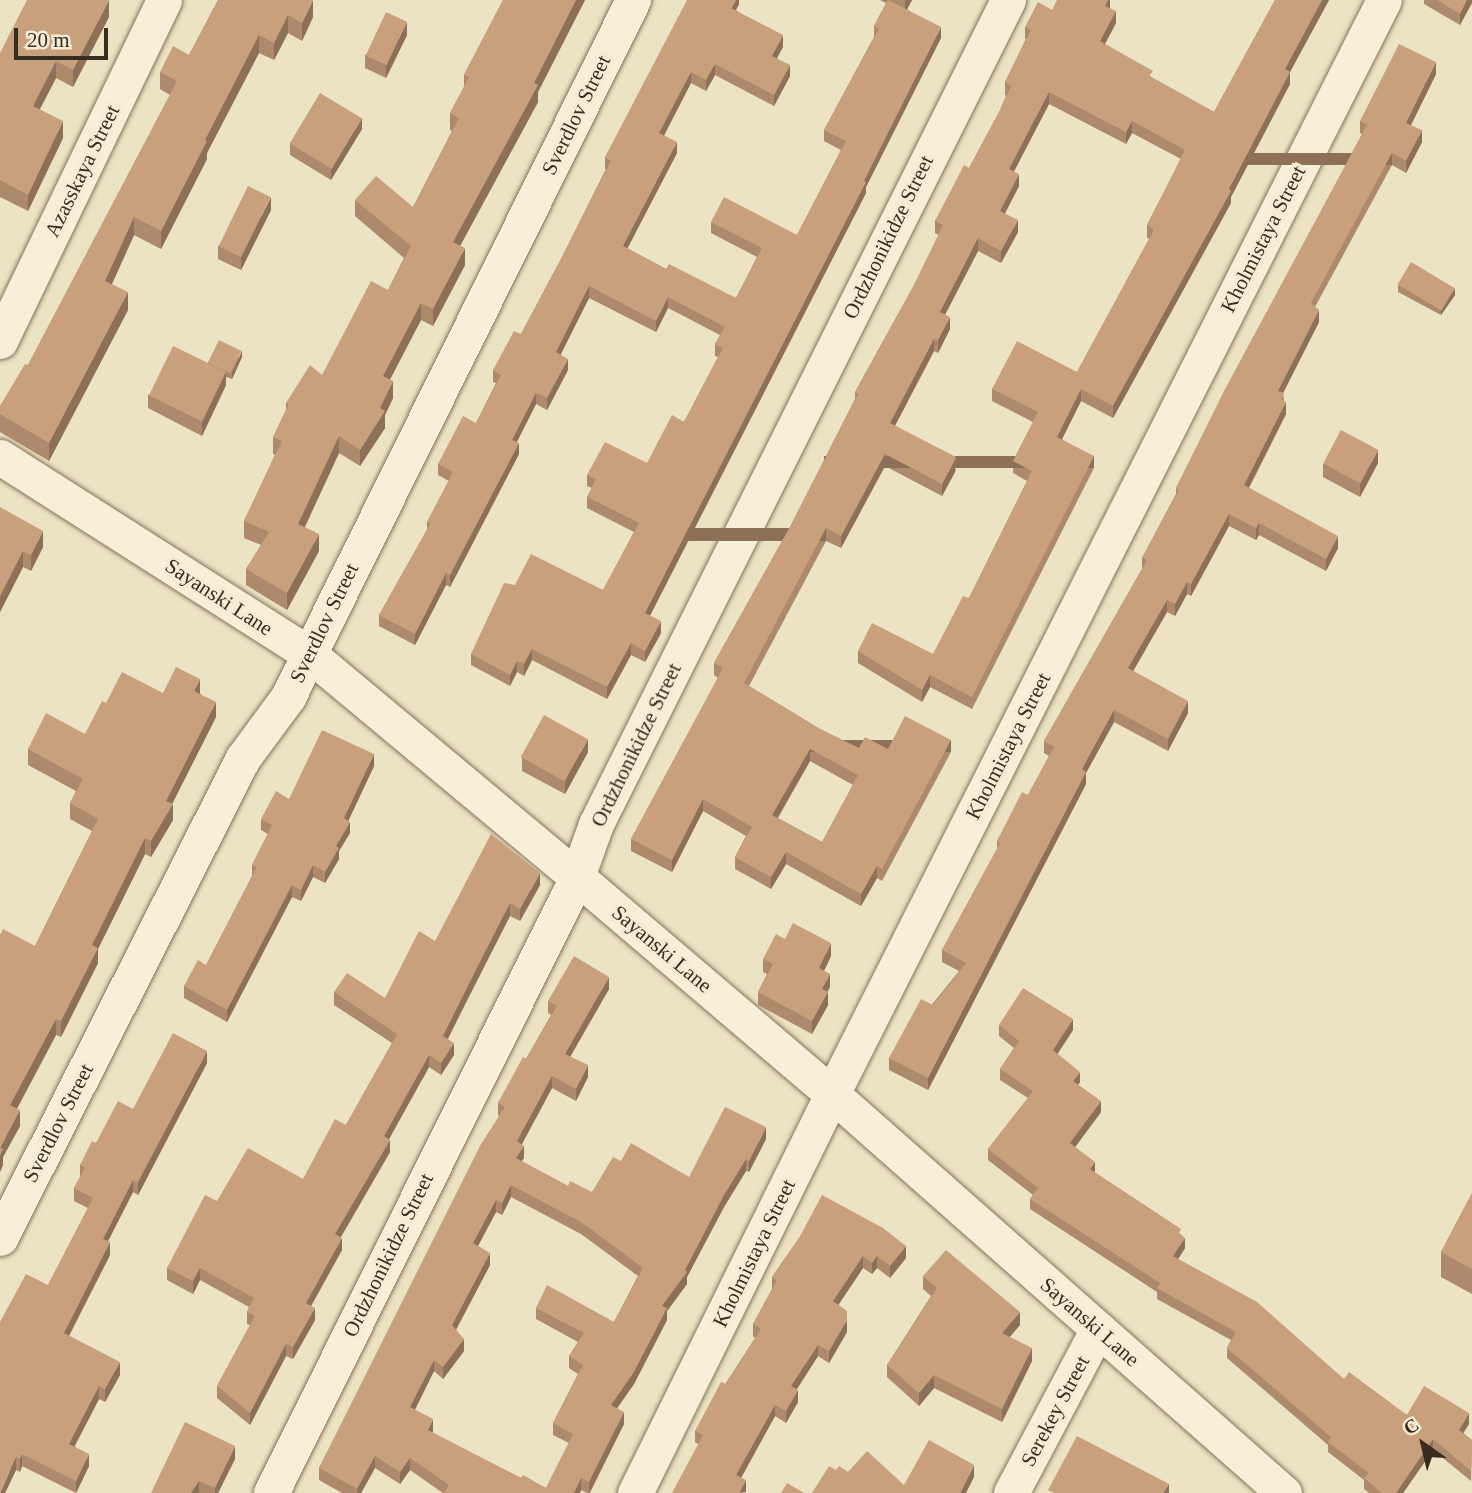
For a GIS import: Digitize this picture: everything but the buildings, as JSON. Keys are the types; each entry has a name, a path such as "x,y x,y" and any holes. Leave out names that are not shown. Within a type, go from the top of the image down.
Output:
{"street":[{"name":"Azasskaya Street","path":"0,341 164,0"},
{"name":"Sverdlov Street","path":"0,1238 243,758 288,696 633,0"},
{"name":"Ordzhonikidze Street","path":"271,1493 577,877 596,824 1008,0"},
{"name":"Kholmistaya Street","path":"635,1493 832,1094 1384,0"},
{"name":"Sayanski Lane","path":"0,457 309,654 832,1094 1284,1493"},
{"name":"Serekey Street","path":"1011,1493 1098,1329"}]}
